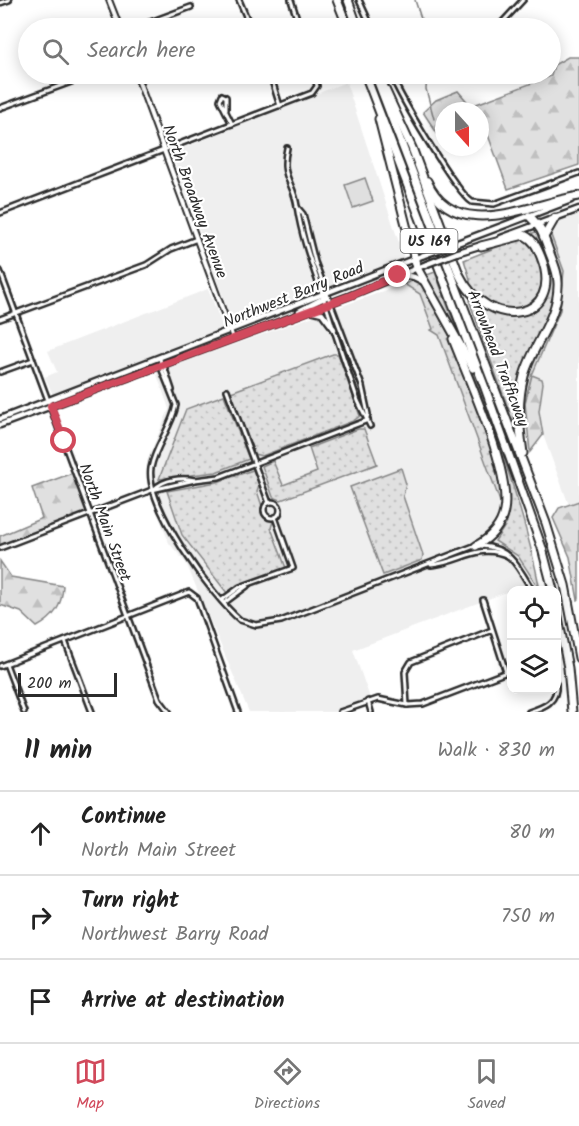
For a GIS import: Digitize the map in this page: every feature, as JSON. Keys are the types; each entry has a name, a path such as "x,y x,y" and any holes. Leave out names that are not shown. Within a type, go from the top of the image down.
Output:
{"highway":[{"path":"338,0 344,18"},
{"path":"348,0 354,18"},
{"name":"Arrowhead Trafficway","path":"368,84 485,388 542,548 552,586"},
{"name":"Arrowhead Trafficway","path":"380,84 526,470 565,585 579,658"},
{"path":"381,84 437,196 452,208 469,215 497,216 579,197"},
{"path":"372,94 417,268 485,388"},
{"path":"412,148 459,274 468,291 489,308 504,313 518,313 536,302 544,290 546,278 534,241 524,235 481,246"},
{"path":"526,470 519,426 520,392 531,356 555,304 558,286 544,237 538,224 529,216"},
{"path":"544,237 555,218"},
{"path":"448,325 501,468 505,487 504,512 498,527 476,548"},
{"path":"561,632 568,668 572,712"}],"main road":[{"name":"Northwest Barry Road","path":"50,403 160,358 310,310 326,299 424,255 579,197"},
{"name":"Northwest Barry Road","path":"50,403 163,365 232,335 326,299 481,246 579,208"},
{"path":"398,275 414,277 425,283"},
{"path":"292,316 326,299"},
{"path":"310,310 322,314 334,329"},
{"path":"0,420 50,403"},
{"path":"0,425 50,403"}],"street":[{"path":"0,3 9,0"},
{"path":"109,0 116,18"},
{"path":"239,0 247,18"},
{"path":"291,0 297,18"},
{"path":"359,0 367,18"},
{"path":"506,18 523,0"},
{"path":"161,18 191,7"},
{"path":"0,108 66,84"},
{"name":"North Broadway Avenue","path":"140,84 232,335"},
{"path":"273,84 280,106"},
{"path":"0,213 280,106 317,89 316,84"},
{"path":"396,84 408,108 469,200 480,205 494,204 579,173"},
{"path":"226,108 232,124"},
{"path":"287,148 283,169 297,207 303,214 334,329 361,408 370,426"},
{"path":"0,319 146,265 171,249 197,239"},
{"name":"North Main Street","path":"0,271 159,699 169,712"},
{"path":"326,299 347,345 362,386 367,419"},
{"path":"160,358 163,365 162,371 172,392 176,408 151,466 154,489 173,537 223,602 240,620 256,625 281,621 476,548 496,548 512,558 529,586"},
{"path":"0,372 33,360"},
{"path":"227,390 269,503"},
{"path":"0,548 154,489 219,477 367,419"},
{"path":"223,602 248,585 293,567 275,517 279,508 274,503 269,503"},
{"path":"269,503 264,513 269,518 275,517"},
{"path":"0,666 192,593 197,598 238,712"},
{"path":"340,712 368,701 383,699 406,705 423,704 506,672 483,600"},
{"path":"406,705 408,688 405,672 414,659 492,630"},
{"path":"65,640 92,712"},
{"path":"6,664 24,712"},
{"path":"530,712 539,710 552,701 556,694"},
{"path":"368,701 371,712"}],"shaded area":[{"path":"341,84 347,84 404,258 234,327 171,153"},
{"path":"579,209 579,501 569,505 543,435 539,411 542,379 532,375 560,310 564,271 548,227 555,218"},
{"path":"404,284 420,294 439,335 530,586 507,586 507,592 353,650 372,704 352,712 249,712 186,563 169,543 149,490 146,477 147,461 169,409 156,372"},
{"path":"208,289 224,330 53,395 45,377 57,372 48,351"}],"green space":[{"path":"568,57 579,57 579,165 508,189 489,138 489,102 482,102 530,84 561,84 561,61"},
{"path":"458,91 468,102 435,102 435,130 423,112 436,100"},
{"path":"365,178 373,201 353,208 345,185"},
{"path":"548,227 564,271 560,310 532,375 525,403 526,428 512,419 470,303 470,279 464,260"},
{"path":"435,272 508,469 539,586 518,556 495,541 507,523 498,496 439,335 431,330 433,329 420,294 404,284"},
{"path":"338,354 360,416 353,421 262,456 254,454 231,392"},
{"path":"532,375 542,379 543,383 539,411 543,435 530,452 525,403"},
{"path":"224,395 249,459 216,472 159,479 186,409"},
{"path":"358,429 364,429 377,464 281,500 273,497 262,466 273,461 283,485 317,472 309,448"},
{"path":"401,468 406,484 403,496 423,555 422,560 383,575 350,487"},
{"path":"253,470 259,485 257,491 262,506 261,512 273,521 271,528 286,568 241,584 227,593 182,535 167,491 217,482"},
{"path":"75,472 90,513 0,547 0,536 42,518 32,488"},
{"path":"579,501 578,600 570,557 553,518 559,508"},
{"path":"0,561 11,577 63,586 61,600 56,611 37,627 21,612 0,605"}],"waterway":[{"path":"415,0 421,18"},
{"path":"426,84 434,119"}],"route":[{"path":"64,441 51,406 350,296 398,275"}]}
